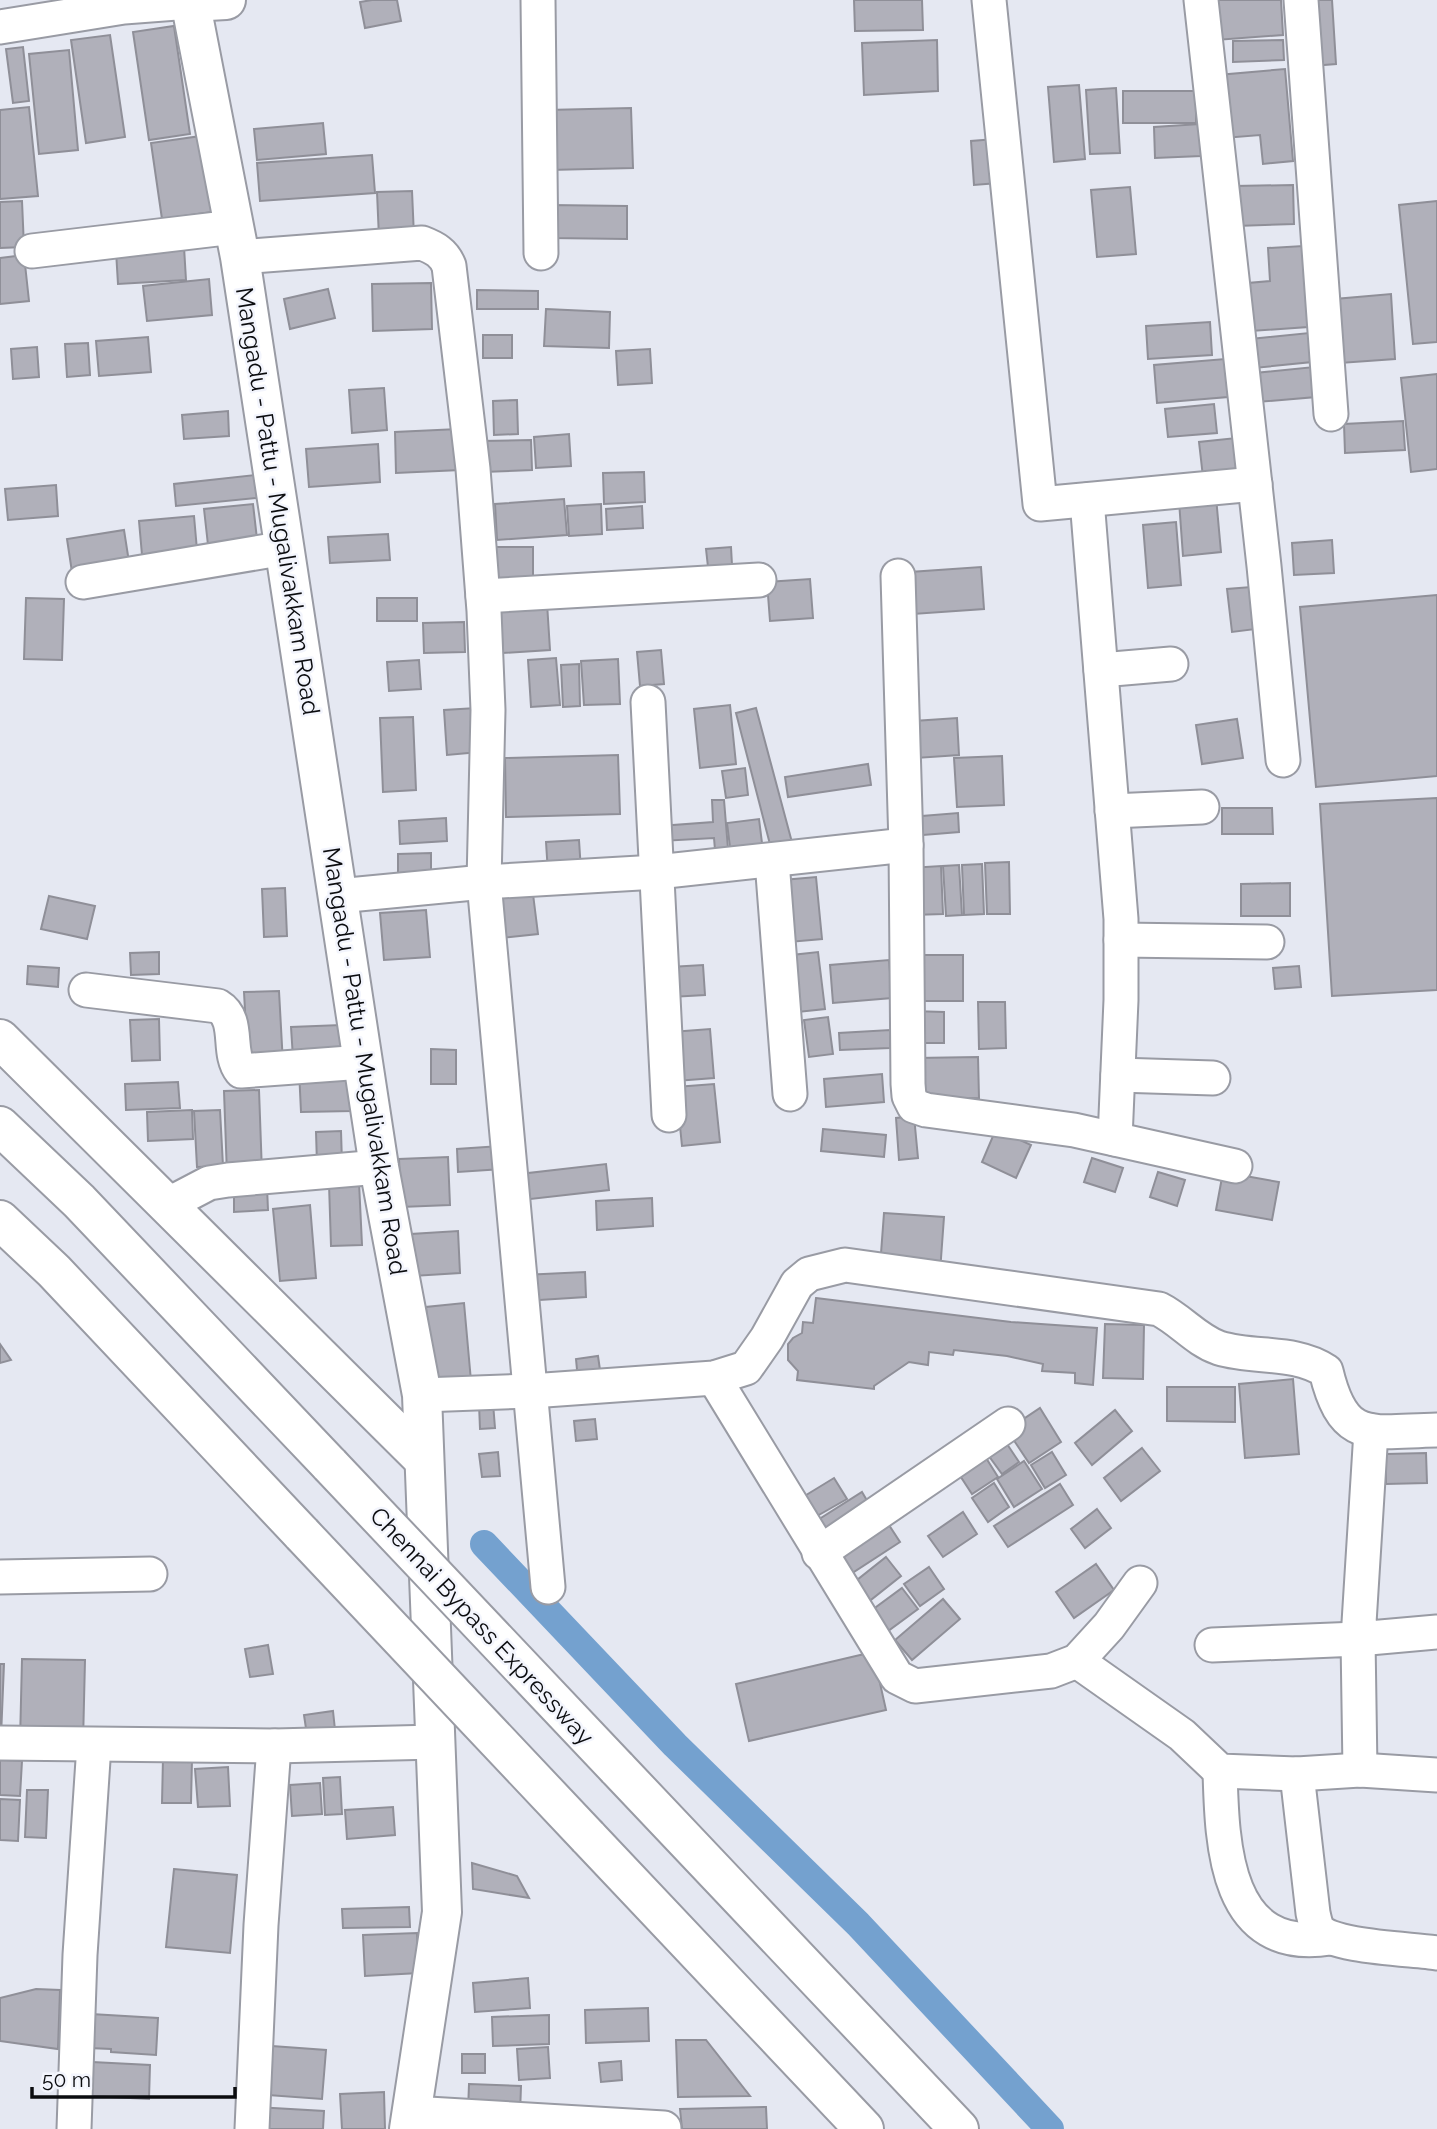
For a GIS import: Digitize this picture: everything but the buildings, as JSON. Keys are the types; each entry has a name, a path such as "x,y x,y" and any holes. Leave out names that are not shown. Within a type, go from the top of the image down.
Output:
{"main road":[{"name":"Mangadu - Pattu - Mugalivakkam Road","path":"202,1 379,1167 422,1395 442,1912 410,2121"},
{"path":"0,1039 424,1460"},
{"name":"Chennai Bypass Expressway","path":"0,1126 79,1201 959,2129"},
{"path":"0,1220 54,1271 864,2129"}],"street":[{"path":"538,0 541,253"},
{"path":"989,0 1040,504 1255,484"},
{"path":"1201,0 1283,760"},
{"path":"1301,0 1331,414"},
{"path":"0,27 124,7 202,1"},
{"path":"32,251 237,242 422,243 445,256 449,266 473,469 483,596 488,710 484,882 548,1587"},
{"path":"1087,500 1121,940 1115,1139"},
{"path":"83,582 285,548"},
{"path":"898,576 906,845 909,1096 914,1106 926,1110 1074,1130 1235,1166"},
{"path":"483,596 759,580"},
{"path":"1101,670 1171,664"},
{"path":"648,702 669,1115"},
{"path":"1112,811 1202,807"},
{"path":"338,896 484,882 657,872 906,845"},
{"path":"772,861 790,1094"},
{"path":"1121,940 1267,942"},
{"path":"86,990 218,1006 229,1015 236,1064 241,1071 363,1062"},
{"path":"1118,1075 1213,1078"},
{"path":"167,1205 209,1183 379,1167"},
{"path":"422,1395 531,1391 714,1378 746,1368 768,1338 797,1284 809,1274 845,1265 1159,1309 1176,1317 1206,1343 1222,1349 1242,1354 1300,1359 1316,1364 1326,1371 1339,1411 1354,1426 1371,1431 1437,1430"},
{"path":"714,1378 819,1553 897,1677 905,1683 915,1686 1051,1671 1077,1661 1110,1626 1140,1583"},
{"path":"819,1553 1008,1424"},
{"path":"1360,1770 1358,1639 1371,1431"},
{"path":"0,1577 150,1574"},
{"path":"1212,1645 1358,1639 1437,1632"},
{"path":"1077,1661 1182,1735 1220,1770 1297,1774 1360,1770 1437,1775"},
{"path":"0,1743 274,1746 436,1742"},
{"path":"74,2129 80,1955 94,1745"},
{"path":"252,2129 261,1925 274,1746"},
{"path":"1220,1770 1222,1834 1230,1871 1241,1900 1253,1918 1271,1933 1290,1940 1330,1938 1437,1953"},
{"path":"1297,1774 1312,1913 1318,1930 1330,1938"},
{"path":"410,2121 664,2129"}],"waterway":[{"path":"484,1544 675,1745 858,1924 1050,2129"}]}
